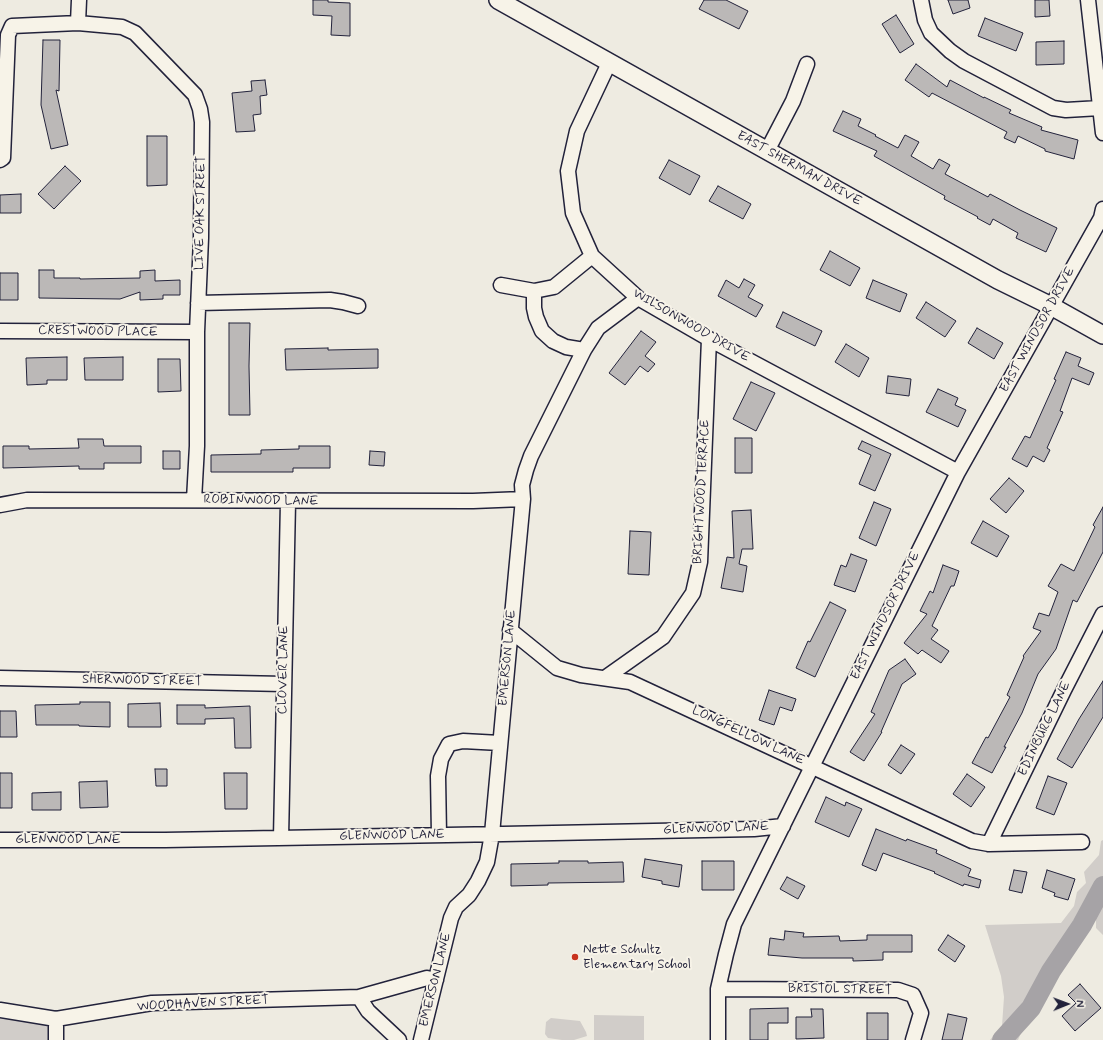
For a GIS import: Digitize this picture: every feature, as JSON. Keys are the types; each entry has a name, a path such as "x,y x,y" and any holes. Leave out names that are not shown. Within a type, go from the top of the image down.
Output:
{"main road":[{"name":"EAST SHERMAN DRIVE","path":"498,0 998,280 1051,306 1103,335"}],"street":[{"path":"78,23 79,0"},
{"path":"921,0 925,20 931,33 950,51 964,61 1053,108 1066,110 1100,108"},
{"path":"1088,0 1103,133"},
{"name":"LIVE OAK STREET","path":"0,160 3,158 8,35 12,26 78,23 122,27 135,33 195,95 200,108 202,122 197,332 197,446 194,500"},
{"name":"WILSONWOOD DRIVE","path":"609,63 577,131 568,172 573,213 592,256 638,298 709,339 958,472"},
{"path":"767,151 793,101 807,64"},
{"name":"EAST WINDSOR DRIVE","path":"718,1040 718,989 734,924 958,472 1101,218 1103,209"},
{"path":"501,285 534,291 554,287 592,256"},
{"path":"534,291 534,308 542,331 553,341 566,347 584,350"},
{"name":"EMERSON LANE","path":"422,1040 451,918 456,907 469,895 478,881 487,862 492,834 509,656 510,630 523,499 522,485 531,456 584,350 598,328 638,298"},
{"path":"198,303 330,300 358,306"},
{"name":"CRESTWOOD PLACE","path":"0,331 197,332"},
{"name":"BRIGHTWOOD TERRACE","path":"604,678 663,637 693,593 700,562 709,339"},
{"name":"ROBINWOOD LANE","path":"0,505 27,500 473,502 523,499"},
{"name":"CLOVER LANE","path":"281,838 288,502"},
{"name":"EDINBURG LANE","path":"989,844 1103,614"},
{"name":"LONGFELLOW LANE","path":"510,630 557,668 581,675 630,682 972,841 989,844 1082,842"},
{"name":"SHERWOOD STREET","path":"0,678 284,684"},
{"path":"438,835 438,776 441,759 449,744 463,741 500,743"},
{"name":"GLENWOOD LANE","path":"0,840 281,838 754,829 783,826"},
{"name":"WOODHAVEN STREET","path":"0,1010 56,1019 152,1003 359,997 427,978 436,980"},
{"name":"BRISTOL STREET","path":"718,989 898,990 913,995 921,1013 914,1040"},
{"path":"359,997 368,1011 400,1040"},
{"path":"56,1019 56,1040"}],"shaded area":[{"path":"1103,840 1103,935 1096,928 1096,917 1088,908 1069,941 1043,976 1023,1007 1025,1024 1018,1040 990,1040 1002,1026 1004,997 1001,976 985,925 1061,923 1074,906 1077,892 1086,883 1084,872 1099,855 1101,841"},
{"path":"0,1010 56,1019 56,1040 0,1040"},
{"path":"594,1015 644,1016 644,1040 594,1040"},
{"path":"551,1018 580,1021 587,1036 574,1040 548,1038 545,1034 546,1022"}],"building":[{"path":"313,0 328,0 328,2 350,3 350,36 331,35 332,16 313,15"},
{"path":"704,0 726,0 748,11 739,29 699,9"},
{"path":"948,0 968,0 970,8 953,14"},
{"path":"1035,0 1049,0 1050,16 1035,17"},
{"path":"896,15 914,44 900,53 882,24"},
{"path":"985,18 1023,33 1016,51 978,36"},
{"path":"43,40 60,40 59,91 56,90 68,145 51,149 41,105"},
{"path":"1064,41 1064,64 1036,65 1036,42"},
{"path":"916,64 947,87 950,80 1011,110 1009,113 1042,127 1041,130 1078,140 1074,159 1045,151 1045,149 1018,136 1015,143 1004,138 1007,132 932,93 929,97 905,80"},
{"path":"265,80 267,95 260,96 261,114 253,115 255,131 236,132 232,93 252,91 251,81"},
{"path":"843,111 861,119 858,126 898,148 905,135 919,142 911,156 933,169 939,159 950,165 945,174 988,197 990,194 1057,228 1046,252 1016,238 1018,233 993,219 990,225 977,218 978,217 944,199 945,196 874,156 877,151 833,131"},
{"path":"147,136 167,136 167,185 147,186"},
{"path":"669,160 700,176 690,195 659,178"},
{"path":"65,166 81,181 54,209 38,194"},
{"path":"718,186 751,204 743,219 709,201"},
{"path":"21,194 21,213 0,213 0,195"},
{"path":"830,251 860,268 850,286 820,270"},
{"path":"39,270 54,270 54,278 80,279 140,278 140,271 155,270 155,281 180,280 180,295 163,295 163,299 140,300 140,292 120,299 39,298"},
{"path":"0,273 18,273 18,300 0,300"},
{"path":"744,279 755,285 748,297 763,305 756,317 718,296 726,280 739,288"},
{"path":"873,280 907,294 900,312 866,298"},
{"path":"926,302 956,321 945,337 916,318"},
{"path":"783,312 822,331 815,346 776,327"},
{"path":"229,323 250,323 250,415 229,415"},
{"path":"977,328 1003,343 994,359 968,343"},
{"path":"641,331 656,342 645,356 655,364 648,372 640,366 625,385 609,373"},
{"path":"846,344 869,358 859,377 835,362"},
{"path":"328,348 328,350 378,349 378,368 286,370 285,349"},
{"path":"1066,352 1081,358 1078,366 1094,373 1089,385 1072,378 1060,411 1063,412 1047,448 1050,450 1044,462 1033,456 1027,467 1012,459 1025,436 1030,438 1056,380 1054,379"},
{"path":"67,357 67,380 47,380 47,384 27,385 26,358"},
{"path":"123,357 123,380 85,380 84,358"},
{"path":"158,359 180,359 181,391 158,392"},
{"path":"888,376 911,379 909,396 886,393"},
{"path":"751,382 775,393 756,431 733,419"},
{"path":"938,389 958,398 955,405 966,410 958,427 926,412"},
{"path":"735,438 752,438 752,473 735,473"},
{"path":"78,439 103,439 104,446 141,446 141,463 104,463 104,469 79,469 79,466 3,468 3,446 29,446 29,449 79,448"},
{"path":"862,441 891,454 875,491 859,484 871,455 858,449"},
{"path":"299,446 330,446 330,468 293,468 293,472 211,472 211,455 261,454 261,450 299,449"},
{"path":"163,451 180,451 180,469 163,469"},
{"path":"370,451 385,452 384,466 369,465"},
{"path":"1009,478 1024,491 1006,513 990,499"},
{"path":"874,502 891,509 876,546 859,538"},
{"path":"1103,507 1103,552 1077,602 1073,600 1056,649 1038,674 1022,713 992,773 972,763 986,737 988,738 1010,697 1007,695 1024,657 1023,656 1041,631 1033,628 1039,613 1049,616 1058,592 1048,586 1061,564 1074,571 1095,527 1093,525"},
{"path":"751,510 753,549 742,549 739,564 747,566 743,592 721,588 727,557 734,558 732,511"},
{"path":"983,521 1009,536 997,557 971,543"},
{"path":"630,531 651,532 649,575 628,574"},
{"path":"851,554 867,560 855,592 834,585 841,565 846,567"},
{"path":"943,565 959,571 954,586 951,586 932,626 938,630 931,639 949,651 941,663 922,650 918,654 904,643 927,614 920,611 930,591 933,593"},
{"path":"830,602 846,610 815,677 796,668 808,641 810,642"},
{"path":"905,659 916,674 902,684 882,732 864,761 850,752 875,714 871,712 889,670"},
{"path":"1103,681 1103,717 1072,768 1057,759 1079,719"},
{"path":"769,690 796,699 792,711 780,707 774,725 759,720"},
{"path":"80,702 110,702 110,727 36,725 35,705 80,704"},
{"path":"160,703 161,727 128,727 128,704"},
{"path":"177,705 205,705 205,708 250,706 251,748 235,748 234,718 205,719 205,724 177,724"},
{"path":"0,711 16,711 17,737 0,737"},
{"path":"901,745 915,754 901,774 888,765"},
{"path":"155,769 167,769 167,786 156,786"},
{"path":"0,773 12,773 12,808 0,808"},
{"path":"224,773 247,773 247,809 225,809"},
{"path":"967,774 985,787 971,807 953,794"},
{"path":"1048,776 1067,783 1054,815 1036,808"},
{"path":"107,781 108,807 80,808 79,782"},
{"path":"61,792 61,810 32,810 32,793"},
{"path":"826,797 845,806 846,802 862,809 849,837 815,822"},
{"path":"876,829 906,841 907,839 937,850 936,853 971,869 968,876 981,880 979,888 964,884 963,886 934,873 935,872 883,853 876,871 862,865"},
{"path":"645,859 682,865 679,887 662,884 662,881 642,877"},
{"path":"559,861 588,861 588,863 623,862 624,882 548,883 548,885 511,886 511,864 559,863"},
{"path":"702,861 734,861 734,890 702,890"},
{"path":"1014,870 1027,872 1022,893 1009,890"},
{"path":"1047,870 1075,879 1068,900 1054,896 1055,893 1042,888"},
{"path":"787,877 805,886 798,899 780,889"},
{"path":"785,931 804,933 803,937 839,936 840,941 867,940 867,935 912,935 912,952 883,952 883,960 853,961 853,958 802,958 768,955 770,938 784,940"},
{"path":"948,935 965,946 955,962 938,950"},
{"path":"1080,984 1101,1008 1075,1031 1062,1016 1076,1003 1068,995"},
{"path":"788,1008 788,1023 768,1023 768,1040 750,1040 750,1009"},
{"path":"811,1009 823,1009 824,1038 796,1039 796,1017 812,1017"},
{"path":"867,1013 888,1013 888,1040 867,1040"},
{"path":"948,1014 967,1018 962,1040 942,1040"}],"waterway":[{"path":"1002,1040 1031,1008 1051,971 1082,925 1103,886"}],"place":[{"name":"Nette Schultz Elementary School","path":"575,957"}]}
